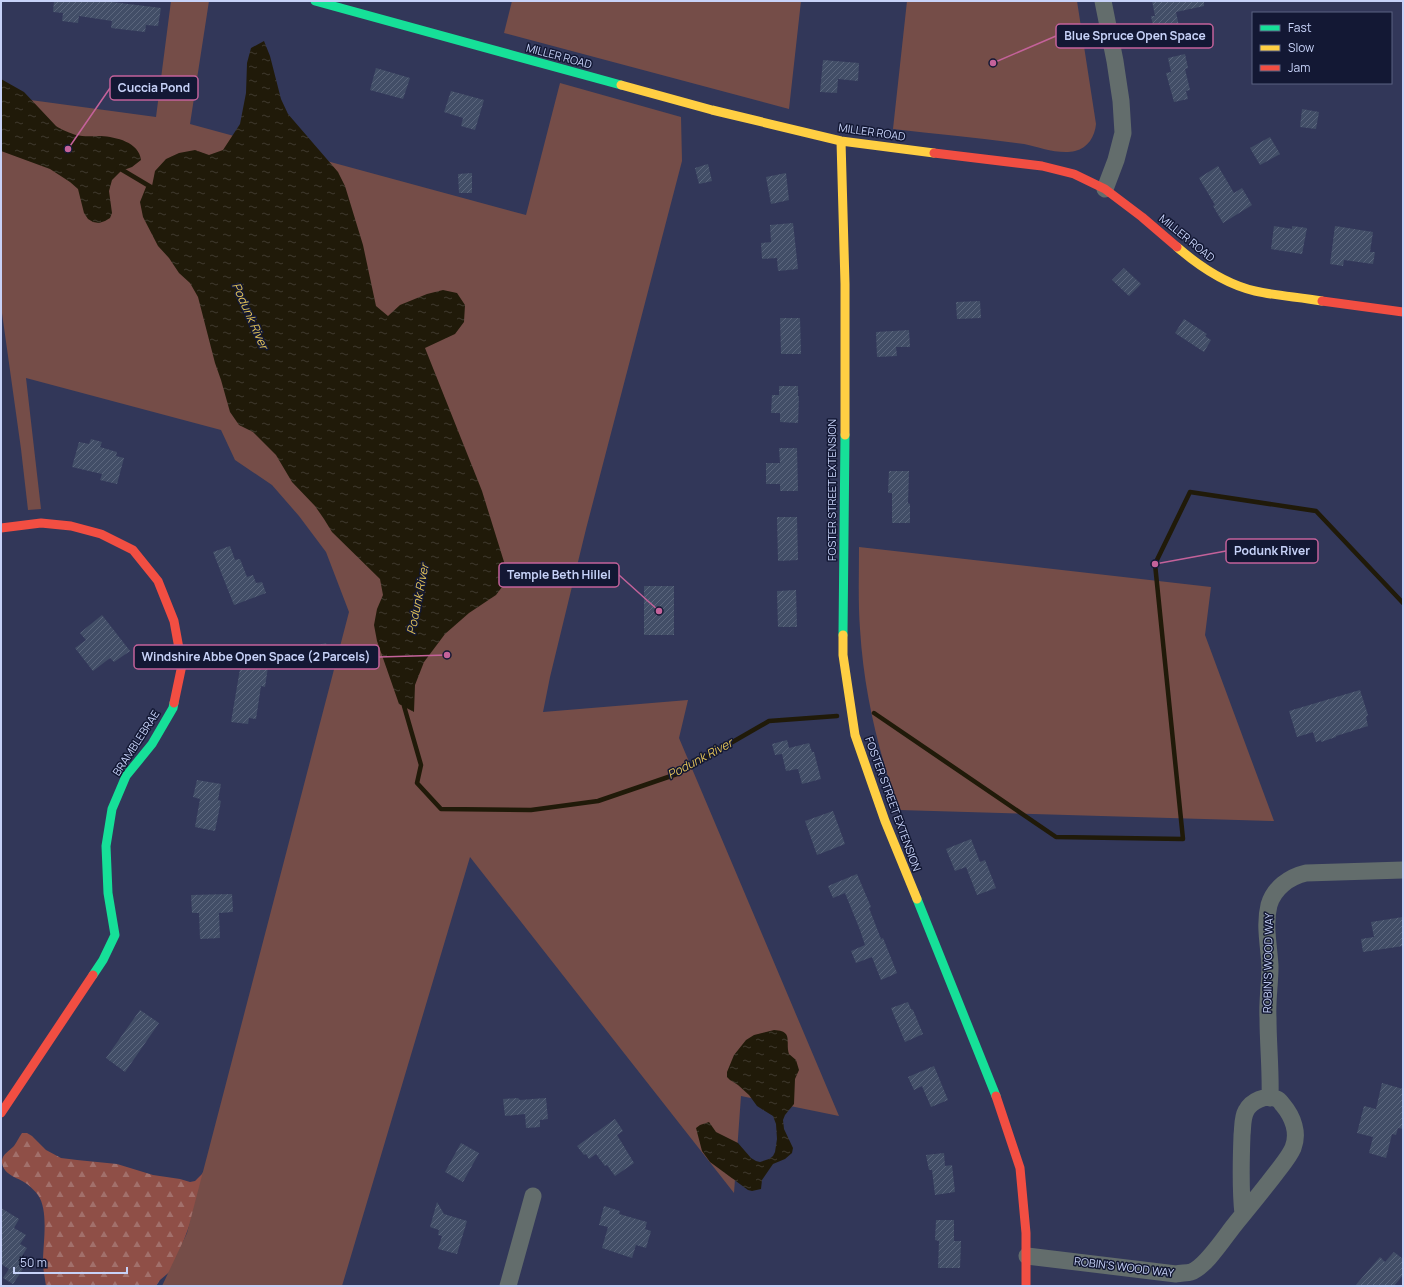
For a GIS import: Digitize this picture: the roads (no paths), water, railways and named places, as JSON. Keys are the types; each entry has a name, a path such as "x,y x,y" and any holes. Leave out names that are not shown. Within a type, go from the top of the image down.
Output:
{"street":[{"name":"MILLER ROAD","path":"315,1 355,6 712,110 841,141 1042,166 1074,174 1105,189 1142,217 1192,260 1220,278 1254,291 1403,312"},
{"path":"1103,1 1118,81 1123,133 1116,160 1105,189"},
{"name":"FOSTER STREET EXTENSION","path":"841,141 844,284 845,535 843,655 855,735 885,821 992,1083 1020,1168 1025,1211 1027,1256 1026,1286"},
{"name":"BRAMBLEBRAE","path":"1,528 41,523 72,526 101,534 133,550 158,580 174,621 182,665 173,708 152,744 126,776 112,809 106,846 108,893 115,934 103,960 1,1113"},
{"name":"ROBIN'S WOOD WAY","path":"1027,1256 1176,1274 1188,1272 1198,1268 1202,1264 1290,1153 1295,1140 1294,1126 1286,1109 1280,1101 1270,1098 1271,1079 1268,1013 1270,969 1267,924 1269,904 1272,898 1279,888 1291,878 1306,873 1403,870"},
{"path":"1243,1214 1241,1195 1241,1150 1244,1118 1246,1111 1256,1100 1270,1098"},
{"path":"508,1286 533,1196"}],"water":[{"path":"264,41 270,56 281,99 288,114 338,172 345,186 363,245 376,306 388,316 400,305 427,294 443,290 457,293 465,305 464,322 455,334 425,348 482,491 505,565 505,583 496,595 469,613 445,634 424,662 415,685 414,712 399,704 377,641 374,625 377,609 383,595 380,579 332,532 315,506 292,482 276,455 253,432 239,425 230,412 215,363 198,297 190,283 179,273 169,258 158,246 143,217 140,202 146,187 152,186 155,171 166,159 179,153 195,150 209,155 223,150 240,124 246,93 247,63 251,48"},
{"path":"1,79 24,92 60,129 79,136 101,136 120,139 136,149 141,160 132,167 121,171 112,180 109,191 112,213 110,218 99,223 88,219 84,213 78,189 70,182 50,169 1,151"},
{"path":"774,1030 784,1032 788,1038 789,1054 796,1060 799,1070 795,1079 794,1104 783,1120 784,1129 793,1148 792,1153 785,1159 773,1164 762,1180 761,1189 752,1191 748,1190 710,1162 702,1151 696,1128 709,1122 716,1132 738,1143 751,1158 756,1161 760,1162 773,1156 777,1139 776,1124 773,1116 757,1106 749,1095 727,1077 727,1072 734,1055 746,1040 754,1035"}],"waterway":[{"name":"Podunk River","path":"119,168 156,190"},
{"name":"Podunk River","path":"874,713 1056,837 1183,839 1155,564 1190,492 1316,511 1403,603"},
{"name":"Podunk River","path":"405,702 404,706 421,765 417,783 441,809 531,810 598,801 677,774 769,721 837,716"}],"place":[{"name":"Blue Spruce Open Space","path":"993,63"},
{"name":"Cuccia Pond","path":"68,149"},
{"name":"Podunk River","path":"1155,564"},
{"name":"Temple Beth Hillel","path":"659,611"},
{"name":"Windshire Abbe Open Space (2 Parcels)","path":"447,655"}]}
